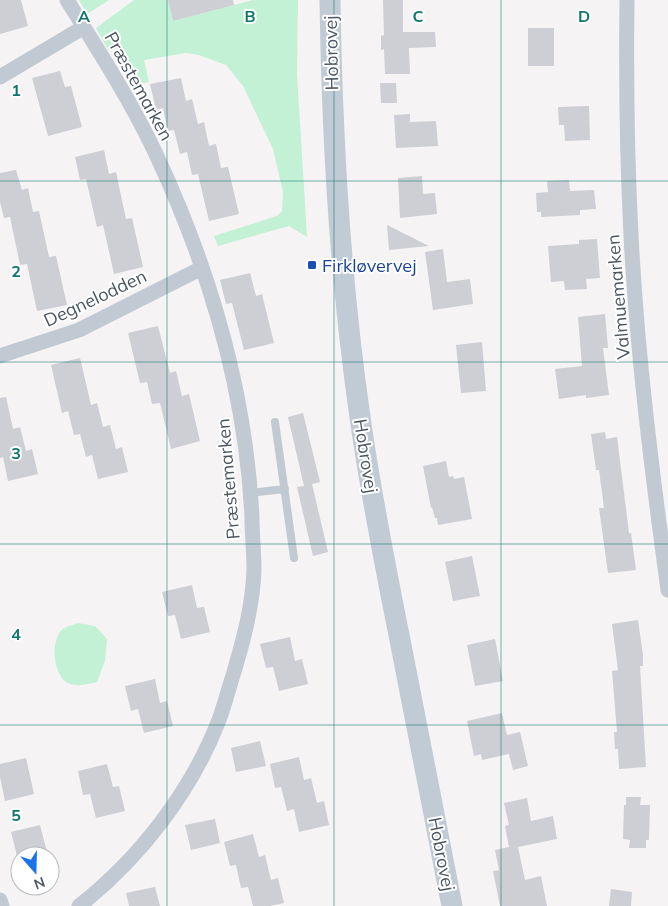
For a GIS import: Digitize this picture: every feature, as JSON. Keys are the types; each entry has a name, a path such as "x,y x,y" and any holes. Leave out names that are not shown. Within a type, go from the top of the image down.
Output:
{"main road":[{"name":"Hobrovej","path":"330,0 333,124 340,238 351,352 360,419 378,524 452,906"}],"street":[{"name":"Præstemarken","path":"67,0 126,97 154,152 179,208 202,268 237,391 248,460 254,568 250,610 244,637 220,719 196,769 174,804 153,832 128,861 79,906"},
{"name":"Valmuemarken","path":"627,0 626,74 631,236 645,402 668,590"},
{"name":"Præstemarken","path":"0,77 84,27"},
{"name":"Degnelodden","path":"0,356 79,330 202,268"},
{"path":"0,900 2,906"}],"lane":[{"path":"275,422 294,558"},
{"path":"250,493 284,489"}],"green space":[{"path":"79,0 109,0 87,14"},
{"path":"134,0 168,0 173,21 253,0 298,0 297,73 307,237 289,226 218,246 214,236 277,216 282,211 283,192 273,149 243,86 226,65 199,55 186,53 144,60 149,82 132,86 114,58 116,54 112,49 109,51 96,28"},
{"path":"78,623 95,626 107,639 105,661 97,682 78,685 70,684 62,678 56,664 55,648 56,640 63,629"}],"building":[{"path":"0,0 21,0 28,26 0,34"},
{"path":"168,0 233,0 234,5 173,21"},
{"path":"383,0 403,0 403,32 435,32 436,47 409,48 410,74 385,74 384,49 381,50 381,36 384,35"},
{"path":"528,28 554,28 554,66 528,66"},
{"path":"60,71 65,87 71,86 82,127 48,136 32,78"},
{"path":"181,78 186,101 192,99 198,124 204,122 209,146 216,144 221,168 228,167 239,214 209,221 198,174 192,175 187,152 180,154 174,130 168,131 163,108 156,110 150,84"},
{"path":"380,83 396,83 397,103 381,103"},
{"path":"589,106 590,140 565,141 564,125 559,125 558,107"},
{"path":"410,114 410,122 436,121 438,146 396,148 394,115"},
{"path":"104,150 109,174 116,172 126,219 132,218 143,267 114,274 103,225 97,227 86,179 80,180 75,157"},
{"path":"16,170 22,190 28,188 33,212 39,211 49,257 56,256 67,305 37,311 27,264 20,265 10,217 4,218 0,202 0,173"},
{"path":"422,176 423,194 435,193 437,214 400,218 398,178"},
{"path":"569,180 570,191 594,190 596,209 580,210 580,215 541,217 541,212 537,212 536,193 548,192 547,181"},
{"path":"387,225 429,246 389,250"},
{"path":"597,239 600,278 586,279 587,289 565,290 564,281 551,282 548,246 579,244 579,240"},
{"path":"443,249 447,282 470,279 473,304 433,310 425,252"},
{"path":"250,273 256,296 262,294 274,343 244,350 232,303 226,304 220,280"},
{"path":"605,314 608,348 603,348 609,395 586,398 586,395 559,399 555,369 582,366 578,317"},
{"path":"158,326 170,373 176,371 182,396 189,394 200,441 171,449 160,403 152,404 147,382 140,383 128,333"},
{"path":"482,342 486,391 461,393 456,345"},
{"path":"80,358 91,405 97,403 103,427 110,425 116,449 122,447 128,472 98,479 92,455 86,457 80,434 74,435 68,411 62,413 51,365"},
{"path":"6,397 13,429 20,427 26,451 32,449 38,474 8,481 3,457 0,458 0,398"},
{"path":"303,413 320,482 312,484 328,552 313,556 297,487 304,486 288,417"},
{"path":"605,432 606,439 617,437 629,533 631,533 636,570 608,573 599,508 604,508 599,470 596,470 591,434"},
{"path":"446,461 449,477 453,476 454,479 464,477 472,519 438,525 437,518 435,518 431,508 423,466"},
{"path":"472,556 480,596 453,601 445,562"},
{"path":"192,585 197,608 204,607 210,632 181,639 175,615 168,616 162,592"},
{"path":"638,620 643,655 643,666 640,666 646,767 619,769 618,749 615,749 614,732 617,732 612,671 618,670 612,624"},
{"path":"290,637 295,661 302,659 308,684 279,691 273,667 266,668 260,644"},
{"path":"495,639 503,681 475,686 467,645"},
{"path":"155,679 160,703 167,701 173,726 144,733 138,709 131,711 125,686"},
{"path":"502,713 507,735 520,732 528,766 513,770 509,754 482,760 481,754 474,756 467,721"},
{"path":"260,741 266,766 236,772 231,748"},
{"path":"299,757 304,780 311,778 317,803 324,801 329,825 299,832 294,809 287,811 281,787 275,788 270,764"},
{"path":"26,758 34,794 5,801 0,777 0,764"},
{"path":"107,764 113,787 119,786 125,811 96,818 90,794 83,795 78,771"},
{"path":"626,797 641,797 640,805 650,805 649,840 646,840 646,848 629,848 630,840 623,839"},
{"path":"527,798 531,821 553,816 557,839 518,847 525,880 541,876 547,906 500,906 493,871 499,870 495,850 509,847 505,826 509,825 504,803"},
{"path":"215,819 220,843 191,850 185,825"},
{"path":"40,825 45,846 14,846 11,832"},
{"path":"253,834 259,857 265,855 271,880 278,878 284,903 270,906 253,906 248,887 241,888 236,865 230,866 224,842"},
{"path":"155,887 160,906 129,906 126,893"},
{"path":"611,889 632,892 631,906 609,906"}],"place":[{"name":"Firkløvervej","path":"312,265"}]}
